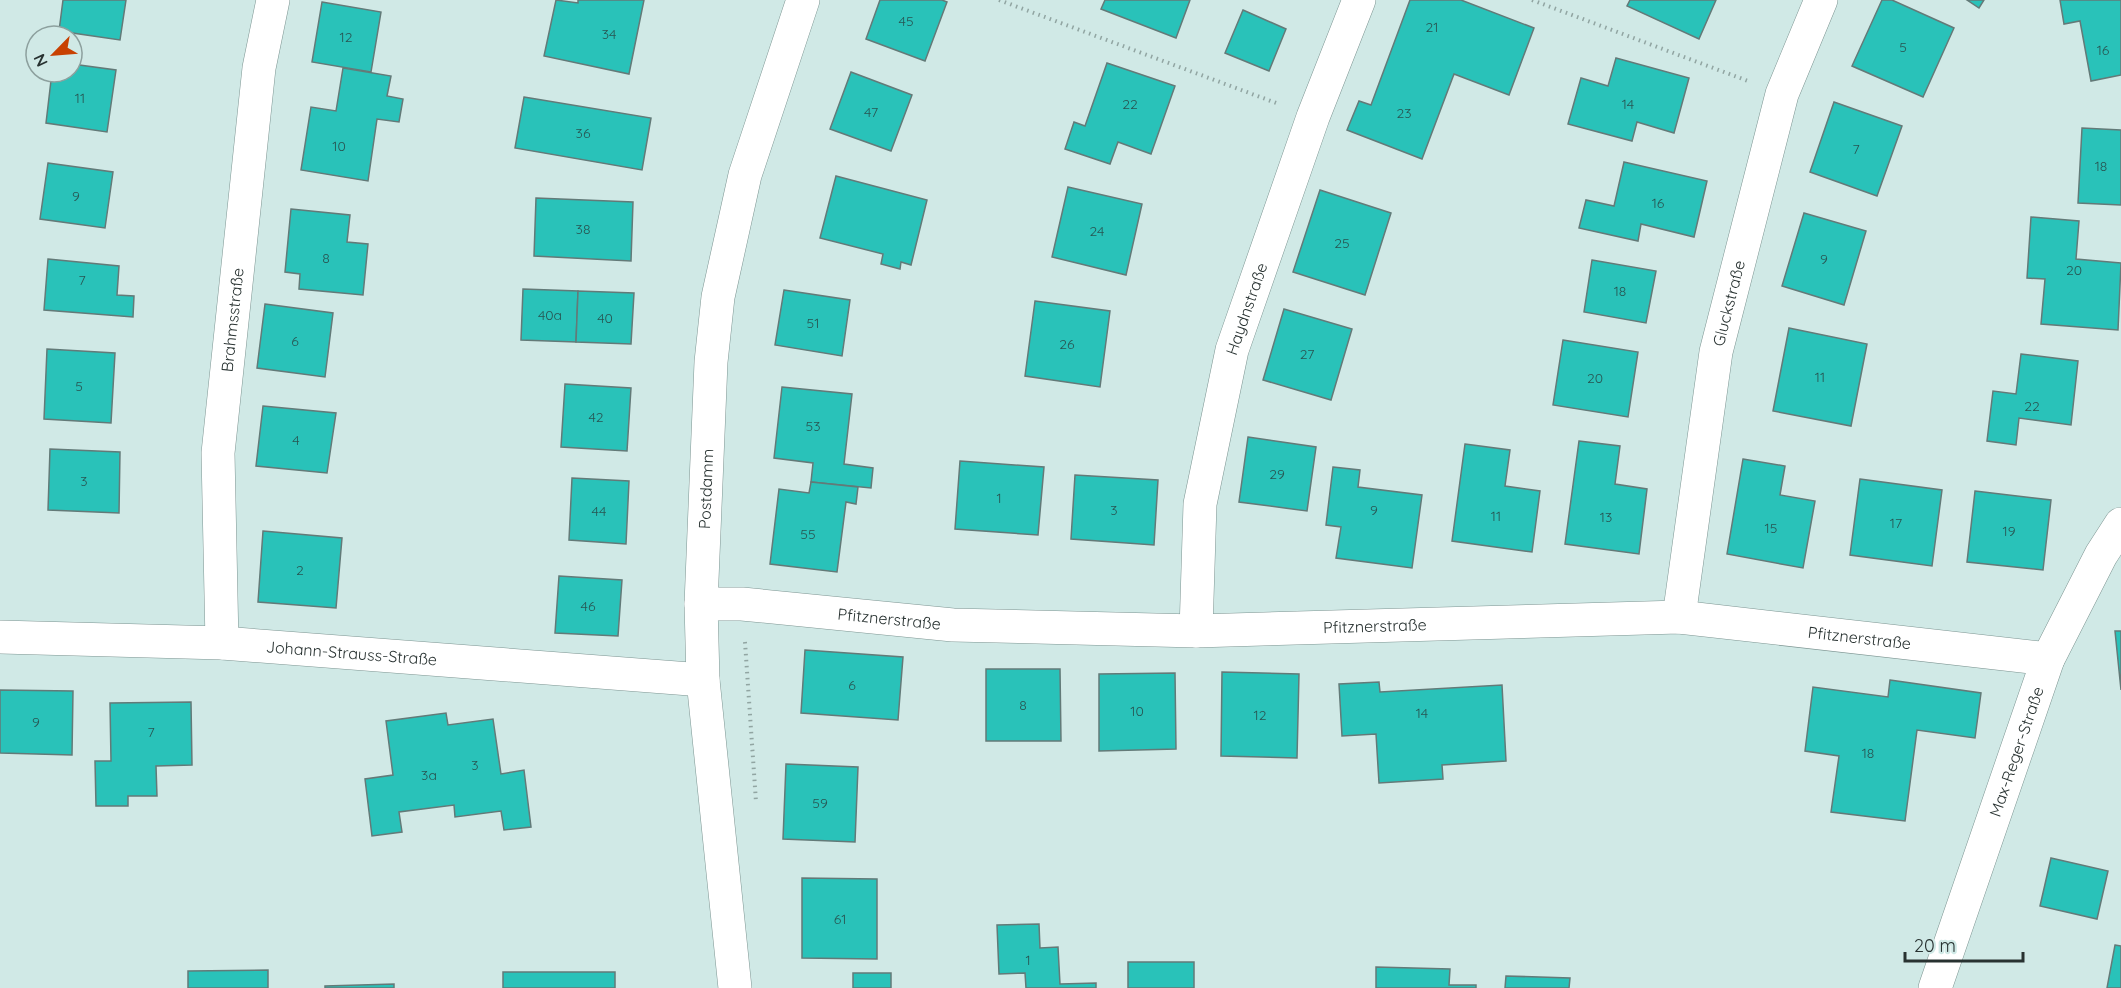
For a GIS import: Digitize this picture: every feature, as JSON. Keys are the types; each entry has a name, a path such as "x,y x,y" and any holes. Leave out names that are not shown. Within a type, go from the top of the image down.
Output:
{"street":[{"name":"Brahmsstraße","path":"222,643 218,453 259,68 273,0"},
{"name":"Postdamm","path":"735,988 703,680 701,604 711,363 718,297 745,175 803,0"},
{"name":"Haydnstraße","path":"1196,631 1200,504 1232,350 1313,117 1359,0"},
{"name":"Gluckstraße","path":"1680,617 1716,352 1782,94 1821,0"},
{"name":"Max-Reger-Straße","path":"1935,988 2048,659 2111,558 2121,524"},
{"name":"Pfitznerstraße","path":"701,604 742,604 953,625 1196,631 1680,617 2048,659"},
{"name":"Johann-Strauss-Straße","path":"0,637 222,643 703,680"}],"path":[{"path":"999,0 1313,117"},
{"path":"1532,0 1782,94"},
{"path":"742,604 757,813"}],"building":[{"path":"63,0 126,0 120,40 84,35 84,24 60,24"},
{"path":"556,0 578,3 578,0 644,0 629,74 544,56"},
{"path":"880,0 942,0 947,2 925,61 866,39"},
{"path":"1105,0 1190,0 1176,38 1101,9"},
{"path":"1410,0 1461,0 1534,28 1509,95 1454,74 1422,159 1347,130 1359,101 1371,105"},
{"path":"1630,0 1716,0 1699,39 1627,6"},
{"path":"1882,0 1892,0 1954,28 1923,97 1852,66"},
{"path":"1967,0 1984,0 1979,8"},
{"path":"2060,0 2121,0 2121,75 2091,81 2080,21 2064,24"},
{"path":"322,2 381,12 371,72 312,62"},
{"path":"1243,10 1286,29 1269,71 1225,53"},
{"path":"1616,58 1689,78 1674,133 1637,122 1632,141 1568,124 1581,78 1608,86"},
{"path":"1107,63 1175,86 1151,154 1118,142 1110,164 1065,149 1074,122 1085,126"},
{"path":"84,66 116,70 107,132 46,123 51,84 84,84"},
{"path":"343,68 391,76 387,96 403,99 399,122 377,119 368,181 301,170 311,107 336,111"},
{"path":"851,72 912,95 891,151 830,129"},
{"path":"524,97 651,118 642,170 515,148"},
{"path":"1834,102 1902,126 1877,196 1810,172"},
{"path":"2082,128 2121,130 2121,205 2078,203"},
{"path":"1624,162 1707,181 1694,237 1641,224 1638,241 1579,228 1586,200 1614,206"},
{"path":"48,163 113,172 105,228 40,219"},
{"path":"836,176 927,200 911,265 901,262 900,269 881,264 883,254 820,238"},
{"path":"1068,187 1142,204 1126,275 1052,257"},
{"path":"1320,190 1391,213 1365,295 1293,272"},
{"path":"536,198 633,202 631,261 534,256"},
{"path":"291,209 350,215 347,242 368,244 363,295 299,289 300,274 285,272"},
{"path":"1804,213 1866,231 1844,305 1782,286"},
{"path":"2031,217 2079,221 2076,259 2121,263 2118,330 2041,324 2045,279 2027,278"},
{"path":"48,259 119,266 117,295 134,296 133,317 44,310"},
{"path":"1592,260 1656,271 1646,323 1584,312"},
{"path":"523,289 578,291 576,342 521,340"},
{"path":"784,290 850,300 842,356 775,345"},
{"path":"578,291 634,293 631,344 576,342"},
{"path":"1035,301 1110,311 1100,387 1025,376"},
{"path":"265,304 333,313 325,377 257,368"},
{"path":"1284,309 1352,329 1331,400 1263,380"},
{"path":"1789,328 1867,344 1851,426 1773,411"},
{"path":"1563,340 1638,352 1628,417 1553,405"},
{"path":"47,349 115,353 111,423 44,419"},
{"path":"2021,354 2078,361 2071,425 2019,418 2016,445 1987,441 1993,391 2016,394"},
{"path":"565,384 631,388 627,451 561,447"},
{"path":"782,387 852,394 844,464 873,468 871,488 811,482 813,463 774,458"},
{"path":"263,406 336,413 327,473 256,466"},
{"path":"1248,437 1316,447 1307,511 1239,502"},
{"path":"1579,441 1620,446 1615,484 1647,489 1639,554 1565,544"},
{"path":"1465,444 1510,450 1505,486 1540,491 1532,552 1452,541"},
{"path":"50,449 120,452 119,513 48,510"},
{"path":"1743,459 1785,466 1780,495 1815,501 1803,568 1727,554"},
{"path":"960,461 1044,467 1038,535 955,529"},
{"path":"1333,467 1360,470 1358,487 1422,495 1412,568 1336,558 1341,527 1326,525"},
{"path":"1075,475 1158,480 1154,545 1071,539"},
{"path":"572,478 629,481 626,544 569,540"},
{"path":"1860,479 1942,490 1932,566 1850,555"},
{"path":"811,482 858,487 856,504 846,502 837,572 770,564 779,489 809,493"},
{"path":"1975,491 2051,500 2043,570 1967,562"},
{"path":"263,531 342,538 336,608 258,602"},
{"path":"559,576 622,580 618,636 555,633"},
{"path":"2115,631 2121,631 2121,690"},
{"path":"805,650 903,657 898,720 801,713"},
{"path":"986,669 1060,669 1061,741 986,741"},
{"path":"1222,672 1299,674 1297,758 1221,756"},
{"path":"1175,673 1176,749 1099,751 1099,674"},
{"path":"1890,680 1981,693 1975,738 1917,730 1905,821 1831,812 1839,756 1805,751 1813,687 1888,697"},
{"path":"1379,682 1380,692 1502,685 1506,761 1442,765 1443,779 1379,783 1376,734 1342,736 1339,684"},
{"path":"0,690 73,691 72,755 0,753"},
{"path":"191,702 192,765 156,766 157,796 128,796 128,806 96,806 95,761 111,761 110,703"},
{"path":"446,713 448,725 493,719 501,774 524,770 531,827 504,830 501,811 455,817 454,805 399,812 402,832 372,836 365,779 393,775 386,721"},
{"path":"786,764 858,767 855,842 783,839"},
{"path":"2051,858 2108,871 2097,919 2040,906"},
{"path":"802,878 877,879 877,959 802,958"},
{"path":"1039,924 1040,948 1058,947 1060,984 1096,983 1096,988 1026,988 1025,973 999,974 997,925"},
{"path":"2115,945 2121,946 2121,988 2107,988"},
{"path":"1128,962 1194,962 1194,988 1128,988"},
{"path":"1376,967 1450,969 1449,985 1476,985 1476,988 1376,988"},
{"path":"268,970 268,988 188,988 188,971"},
{"path":"503,972 615,972 615,988 503,988"},
{"path":"853,973 891,973 891,988 853,988"},
{"path":"1506,976 1570,978 1569,988 1505,988"},
{"path":"394,984 394,988 325,988 325,986"}]}
